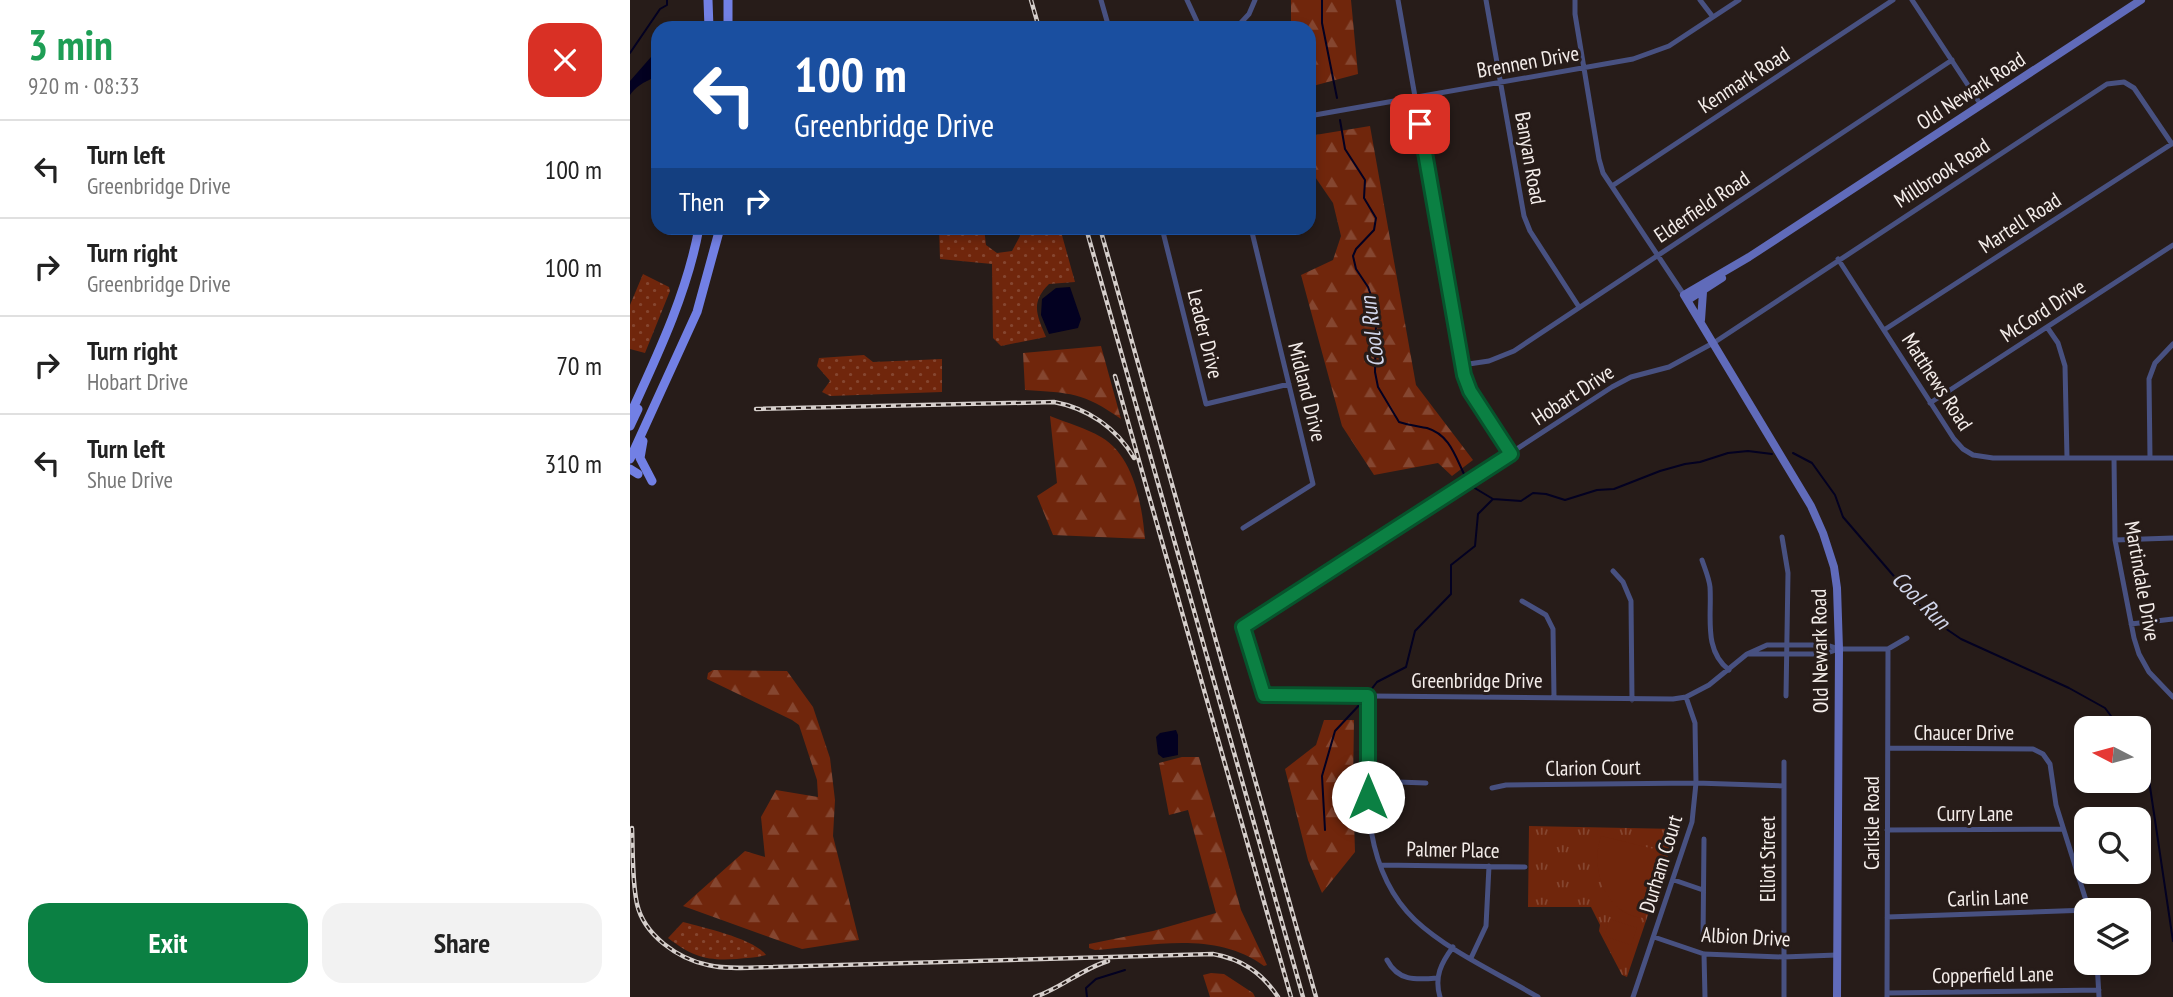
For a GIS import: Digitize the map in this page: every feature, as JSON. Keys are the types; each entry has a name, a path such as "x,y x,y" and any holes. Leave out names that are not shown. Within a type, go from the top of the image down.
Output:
{"main road":[{"path":"708,0 709,21"},
{"path":"728,0 728,21"},
{"path":"630,415 677,307 697,235"},
{"path":"630,459 696,312 718,235"},
{"path":"630,426 642,401 647,377"},
{"path":"651,413 640,458 652,481"}],"street":[{"path":"1101,0 1107,21"},
{"path":"1187,0 1197,21"},
{"path":"1243,21 1255,0"},
{"path":"1398,0 1462,365 1470,391 1511,454"},
{"name":"Banyan Road","path":"1486,0 1526,223 1579,307"},
{"path":"1575,0 1601,165 1612,186 1686,297"},
{"path":"1700,0 1713,17"},
{"name":"Brennen Drive","path":"1316,115 1633,59 1657,51 1739,0"},
{"name":"Kenmark Road","path":"1612,186 1893,0"},
{"path":"1912,0 1981,105"},
{"name":"Old Newark Road","path":"1686,297 2141,0"},
{"name":"Elderfield Road","path":"1462,365 1489,361 1514,351 1952,60"},
{"name":"Millbrook Road","path":"1714,341 2107,84 2118,81 2134,88 2172,143"},
{"name":"Martell Road","path":"1884,330 2172,143"},
{"name":"Leader Drive","path":"1165,235 1206,404 1289,384"},
{"name":"Midland Drive","path":"1243,528 1313,484 1253,235"},
{"name":"McCord Drive","path":"1930,402 2173,245"},
{"name":"Old Newark Road","path":"1686,297 1703,291 1749,257"},
{"name":"Matthews Road","path":"1839,259 1954,439 1973,455 1993,458 2173,458"},
{"path":"1701,320 1703,291"},
{"name":"Old Newark Road","path":"1686,297 1811,506 1834,567 1839,649 1837,997"},
{"path":"2048,327 2058,343 2065,366 2067,458"},
{"name":"Hobart Drive","path":"1243,627 1623,381 1670,367 1714,341"},
{"path":"2150,458 2149,379 2155,363 2173,344"},
{"name":"Martindale Drive","path":"2114,458 2115,540 2136,646 2143,663 2173,698"},
{"path":"1782,537 1787,573 1786,696"},
{"path":"2115,540 2173,538"},
{"path":"1702,560 1710,584 1712,646 1721,664 1729,670"},
{"path":"1613,571 1623,582 1631,601 1632,700"},
{"path":"1522,601 1546,615 1553,629 1554,697"},
{"path":"2131,624 2173,619"},
{"name":"Greenbridge Drive","path":"1243,627 1264,695 1632,700 1686,697 1729,670 1747,654 1768,645 1827,645 1839,649"},
{"path":"1747,654 1824,654 1839,649 1888,649 1906,638"},
{"name":"Carlisle Road","path":"1887,995 1888,649"},
{"path":"1368,696 1369,828 1380,865 1395,898 1429,931 1538,997"},
{"name":"Durham Court","path":"1633,997 1692,822 1696,783 1695,723 1686,697"},
{"name":"Chaucer Drive","path":"1888,748 2038,751 2050,764 2056,805 2085,898"},
{"name":"Elliot Street","path":"1784,762 1784,997"},
{"path":"1368,781 1426,783"},
{"name":"Clarion Court","path":"1492,788 1506,785 1696,783 1784,786"},
{"name":"Curry Lane","path":"1887,830 2063,829"},
{"path":"1703,839 1703,941"},
{"name":"Palmer Place","path":"1380,865 1525,867"},
{"path":"1471,958 1486,926 1489,866"},
{"path":"1674,880 1703,890"},
{"name":"Carlin Lane","path":"1887,917 2074,911"},
{"name":"Albion Drive","path":"1654,937 1704,954 1783,957 1838,955"},
{"path":"1440,997 1437,978 1453,947"},
{"path":"1704,954 1705,997"},
{"path":"1387,960 1395,973 1405,978 1437,978"},
{"path":"2098,975 2099,993"},
{"name":"Copperfield Lane","path":"1887,995 2099,993"}],"green space":[{"path":"1291,0 1351,0 1358,74 1316,85 1316,21 1291,21"},
{"path":"1370,126 1416,385 1473,460 1452,476 1438,463 1374,475 1342,426 1301,275 1333,260 1341,236 1333,203 1316,178 1316,135"},
{"path":"939,235 985,235 986,245 997,253 1012,251 1020,235 1062,235 1075,282 1049,284 1039,297 1038,316 1046,337 1001,346 993,338 992,264 940,259"},
{"path":"643,274 669,287 670,291 645,353 630,349 630,305"},
{"path":"1101,346 1121,419 1086,399 1054,392 1025,390 1023,353"},
{"path":"864,355 873,362 942,359 942,392 830,396 822,392 830,381 817,366 819,358"},
{"path":"1050,416 1101,437 1121,456 1134,482 1142,511 1145,539 1053,535 1037,496 1057,483"},
{"path":"713,670 787,671 813,707 830,758 835,800 833,836 859,940 802,949 683,906 745,851 765,857 761,817 776,790 818,797 817,780 799,725 707,679 708,673"},
{"path":"1324,720 1354,720 1355,852 1322,893 1308,860 1285,769 1316,745"},
{"path":"1182,757 1199,757 1241,910 1267,965 1225,948 1204,944 1160,944 1095,950 1089,948 1089,944 1153,931 1216,913 1188,810 1169,815 1159,763"},
{"path":"1529,826 1677,829 1627,977 1622,975 1599,931 1600,925 1591,907 1528,907"},
{"path":"1601,836 1654,849 1665,857 1644,918 1619,908 1604,888 1598,862"},
{"path":"1610,919 1637,928 1631,945 1604,936"},
{"path":"683,922 740,939 766,955 726,959 693,954 668,938"},
{"path":"1224,974 1255,997 1210,997 1203,975"}],"water":[{"path":"651,57 651,79 630,95 630,81"},
{"path":"1070,287 1081,319 1078,328 1049,334 1041,315 1042,299 1056,288"},
{"path":"1176,730 1178,755 1163,758 1158,754 1156,737 1160,733"}],"waterway":[{"path":"652,21 660,9 667,5 667,0"},
{"name":"Cool Run","path":"1322,0 1322,23 1337,98"},
{"path":"630,53 651,22"},
{"name":"Cool Run","path":"1340,120 1345,149 1365,180 1364,198 1376,218 1374,230 1353,256 1356,269 1368,287 1373,301 1376,322 1375,372 1378,387 1399,422 1435,431 1446,441 1465,476"},
{"name":"Cool Run","path":"1473,487 1493,499 1521,501 1533,493 1565,500 1597,490 1614,489 1660,471 1728,453 1748,451 1772,454"},
{"name":"Cool Run","path":"1793,453 1812,463 1835,495 1843,517 1917,603 1939,624 1961,639 2069,688 2105,708 2111,716"},
{"path":"1370,691 1377,682 1406,667 1415,631 1451,594 1451,565 1475,546 1478,514 1492,500"},
{"path":"1325,830 1322,776 1335,731 1363,701"},
{"name":"Cool Run","path":"2151,793 2173,941"},
{"path":"1087,997 1086,988 1096,979 1125,970"}],"railway":[{"path":"1031,0 1037,21"},
{"path":"1088,235 1303,997"},
{"path":"1102,235 1316,997"},
{"path":"1115,376 1291,997"},
{"path":"756,409 1054,402 1078,409 1100,421 1119,437 1134,458"},
{"path":"632,828 634,886 637,904 647,926 674,951 708,965 740,968 1213,954 1233,959 1250,968 1278,997"},
{"path":"1035,997 1108,961"}],"route":[{"path":"1368,797 1368,696 1264,695 1243,627 1511,454 1466,383 1420,124"}]}
